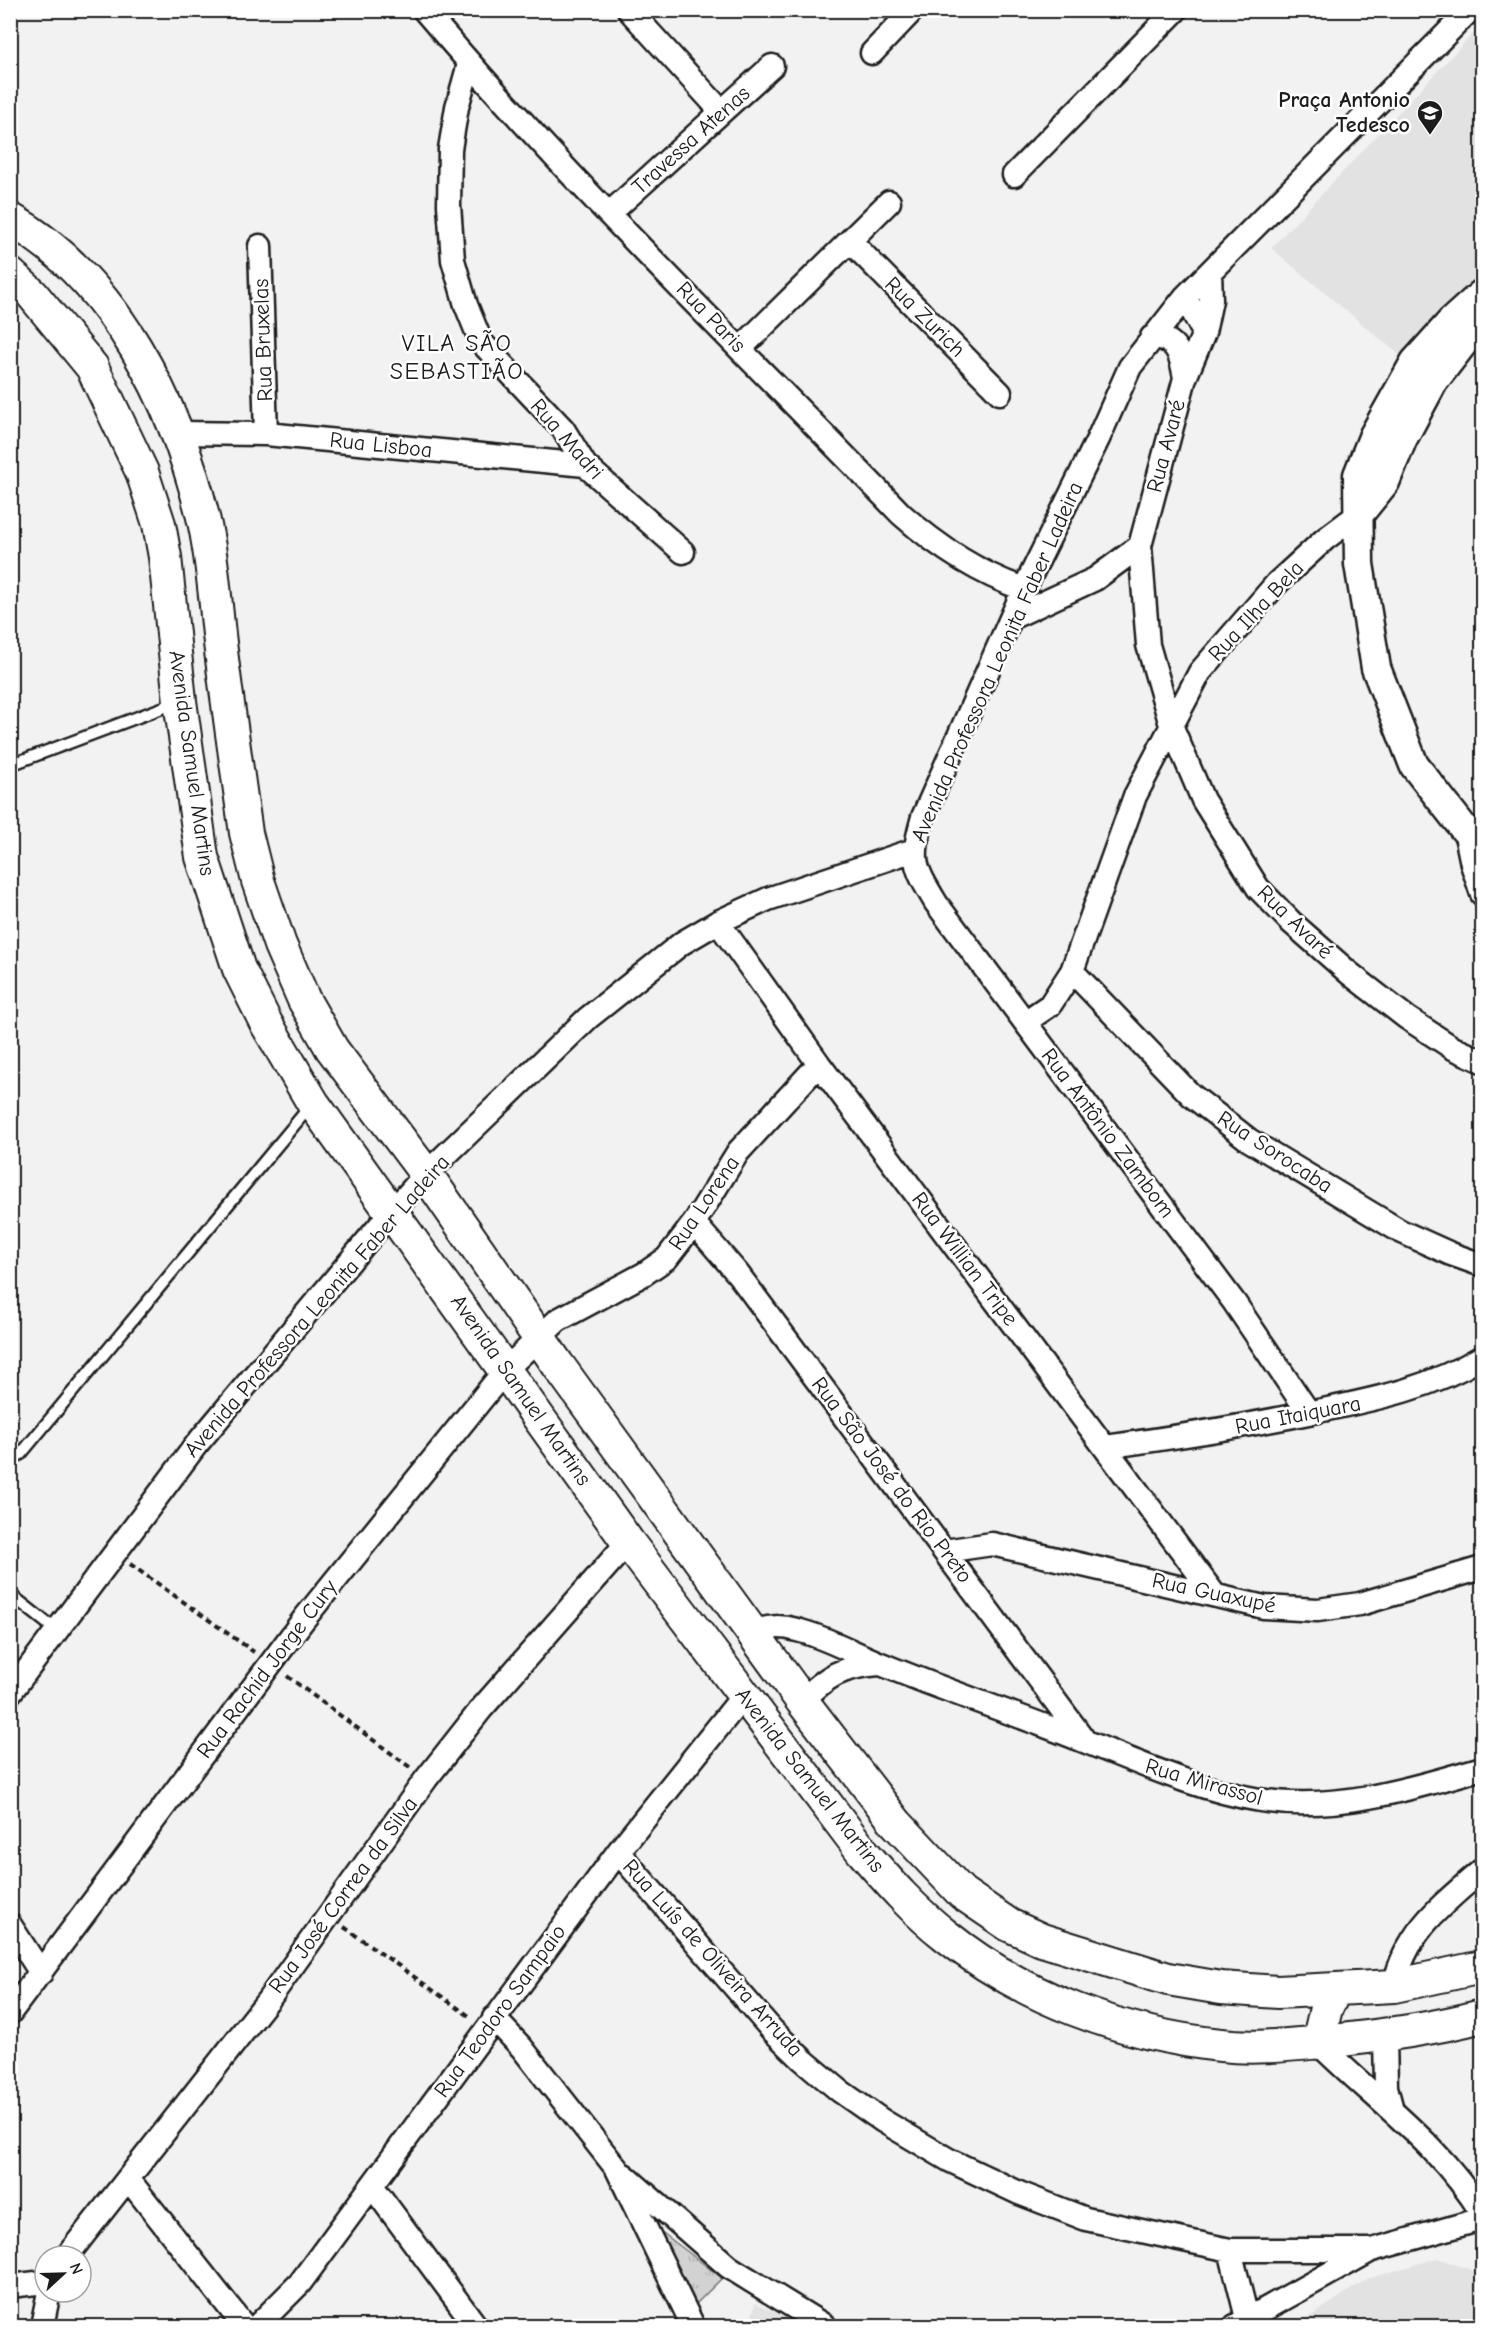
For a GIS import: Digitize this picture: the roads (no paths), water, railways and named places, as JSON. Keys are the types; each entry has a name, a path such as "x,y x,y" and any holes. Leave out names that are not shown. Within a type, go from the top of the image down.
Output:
{"main road":[{"name":"Avenida Samuel Martins","path":"10,219 31,231 75,269 96,291 145,364 177,433 204,519 246,833 258,881 280,945 304,1000 332,1049 426,1174 538,1337 802,1701 896,1823 962,1893 1009,1925 1042,1940 1168,1979 1221,1988 1278,1992 1394,1986 1482,1967"},
{"name":"Avenida Samuel Martins","path":"10,274 61,327 92,367 123,428 146,482 159,524 165,557 180,701 202,857 239,969 261,1014 313,1103 628,1542 862,1851 904,1899 945,1936 985,1963 1053,1998 1155,2035 1223,2046 1281,2046 1385,2036 1482,2016"},
{"path":"61,327 74,316 93,313 108,318 123,329"},
{"path":"165,557 177,574 190,582 212,579"},
{"path":"724,1668 744,1640 753,1632"},
{"path":"768,1728 802,1701"},
{"path":"1385,2036 1394,1986"},
{"path":"1318,2043 1323,2017 1336,1989"}],"street":[{"name":"Rua Paris","path":"424,10 470,64 610,213 901,514 938,546 1001,581 1024,588"},
{"path":"628,10 721,111"},
{"path":"872,53 913,10"},
{"path":"1014,175 1176,10"},
{"name":"Avenida Professora Leonita Faber Ladeira","path":"10,1693 196,1445 392,1212 426,1174 588,1018 682,943 718,922 768,899 914,850 923,818 1024,588 1098,439 1130,367 1185,297 1470,10"},
{"name":"Rua Madri","path":"470,64 457,107 450,149 448,205 453,260 466,305 481,342 563,429 585,465 683,552"},
{"name":"Travessa Atenas","path":"610,213 772,66"},
{"path":"741,348 890,202"},
{"name":"Rua Zurich","path":"851,242 1000,393"},
{"name":"Rua Bruxelas","path":"260,246 266,434"},
{"name":"Rua Avaré","path":"1210,272 1211,300 1204,333 1185,378 1140,546 1141,582 1148,645 1171,725 1203,800 1258,888 1291,922 1407,1018 1453,1048 1482,1061"},
{"path":"1482,294 1451,322 1415,362 1374,435 1358,475 1359,564 1376,668 1414,765 1474,834 1472,864 1482,894"},
{"path":"1185,297 1204,333"},
{"path":"1360,513 1385,482 1402,440 1433,382 1464,342 1482,325"},
{"name":"Rua Avaré","path":"1152,337 1164,337 1172,342 1180,353 1185,378"},
{"name":"Rua Lisboa","path":"177,433 266,434 585,465"},
{"name":"Rua Ilha Bela","path":"1171,725 1200,672 1277,583 1325,539 1360,513"},
{"path":"1013,617 1095,579 1140,546"},
{"path":"1095,579 1141,582"},
{"path":"1025,1022 1050,1005 1072,971 1135,796 1171,725"},
{"name":"Rua Antônio Zambom","path":"914,850 920,876 936,903 1234,1302 1309,1413"},
{"name":"Rua Willian Tripe","path":"718,922 819,1064 1214,1594"},
{"name":"Rua Sorocaba","path":"1072,971 1128,1033 1191,1095 1248,1140 1400,1231 1482,1265"},
{"name":"Rua Lorena","path":"538,1337 580,1307 656,1267 677,1247 738,1152 819,1064"},
{"name":"Rua São José do Rio Preto","path":"694,1223 738,1274 1085,1741"},
{"name":"Rua Rachid Jorge Cury","path":"10,2013 270,1663 363,1543 506,1369 538,1337"},
{"name":"Rua Itaiquara","path":"1105,1447 1222,1430 1393,1395 1442,1379 1482,1358"},
{"name":"Rua José Correa da Silva","path":"77,2244 262,2008 426,1779 489,1699 628,1542"},
{"name":"Rua Guaxupé","path":"944,1551 992,1544 1264,1606 1318,1610 1360,1604 1482,1568"},
{"name":"Rua Mirassol","path":"753,1632 771,1627 796,1629 1004,1712 1085,1741 1130,1761 1222,1792 1261,1800 1299,1803 1372,1797 1482,1768"},
{"path":"802,1701 818,1686 842,1670 881,1664"},
{"name":"Rua Teodoro Sampaio","path":"257,2326 300,2283 618,1852 744,1695"},
{"name":"Rua Luís de Oliveira Arruda","path":"618,1852 772,2030 840,2091 883,2121 949,2160 1019,2193 1086,2219 1230,2250 1372,2250 1482,2220"},
{"path":"1394,1986 1408,1944 1425,1923 1482,1870"},
{"path":"10,1925 41,1973"},
{"path":"490,2023 522,2048 617,2169 729,2267 825,2326"},
{"path":"1385,2036 1386,2087 1391,2106"},
{"path":"1318,2043 1391,2106 1464,2185 1482,2213"},
{"path":"617,2169 693,2326"},
{"path":"129,2180 244,2326"},
{"path":"373,2187 476,2326"},
{"path":"1230,2250 1241,2322 1372,2250"},
{"path":"10,2286 33,2283"},
{"path":"42,2326 47,2304"}],"lane":[{"path":"10,765 180,701"},
{"path":"10,1460 21,1454 313,1103"},
{"path":"10,1594 57,1631"}],"place":[{"name":"Praça Antonio Tedesco","path":"1430,136"}],"district":[{"name":"VILA SÃO SEBASTIÃO","path":"457,357"}]}
